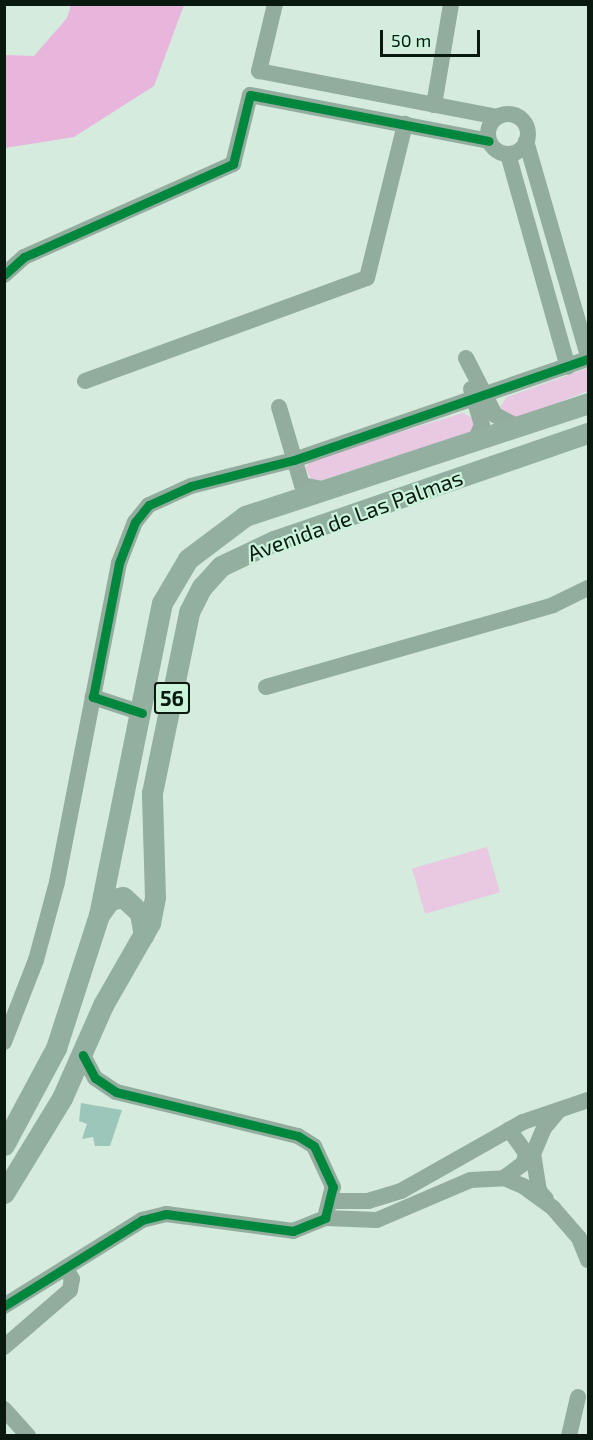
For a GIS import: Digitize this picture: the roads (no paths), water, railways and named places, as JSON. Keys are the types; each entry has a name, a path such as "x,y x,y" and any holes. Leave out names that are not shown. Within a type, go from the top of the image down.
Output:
{"main road":[{"name":"Avenida de Las Palmas","path":"5,1143 56,1048 99,915 142,713 162,603 188,559 244,516 588,403"},
{"name":"Avenida de Las Palmas","path":"4,1193 83,1055 103,1005 144,936 156,897 152,793 189,612 202,587 221,566 265,544 588,434"},
{"path":"99,915 110,900 123,897 140,914 144,936"}],"street":[{"path":"4,1042 36,960 57,882 119,563 135,522 149,505 191,486 294,460 568,367 588,358 526,141 527,129 520,119 509,114 497,117 259,71 275,4"},
{"path":"434,105 451,4"},
{"path":"4,275 24,257 233,164 250,95 489,141 498,152 508,154 526,141"},
{"path":"489,141 490,125 497,117"},
{"path":"85,381 367,278 405,124"},
{"path":"508,154 568,367"},
{"path":"462,359 480,397 501,421 517,426"},
{"path":"475,441 482,425 480,397"},
{"path":"279,407 302,484 327,489"},
{"path":"266,687 552,605 588,588"},
{"path":"93,697 142,713"},
{"path":"83,1055 95,1078 116,1092 298,1136 324,1159 333,1187 325,1218"},
{"path":"330,1201 368,1201 401,1191 509,1130 588,1100"},
{"path":"560,1109 544,1128 533,1154 539,1191 579,1238 588,1260"},
{"path":"504,1178 524,1163 526,1154 509,1130"},
{"path":"4,1306 66,1269 125,1228 166,1214 274,1230 308,1227 325,1218 377,1220 471,1180 504,1178 524,1186 553,1208"},
{"path":"4,1347 70,1290 72,1279 66,1269"},
{"path":"568,1436 578,1397"},
{"path":"4,1409 28,1436"}]}
